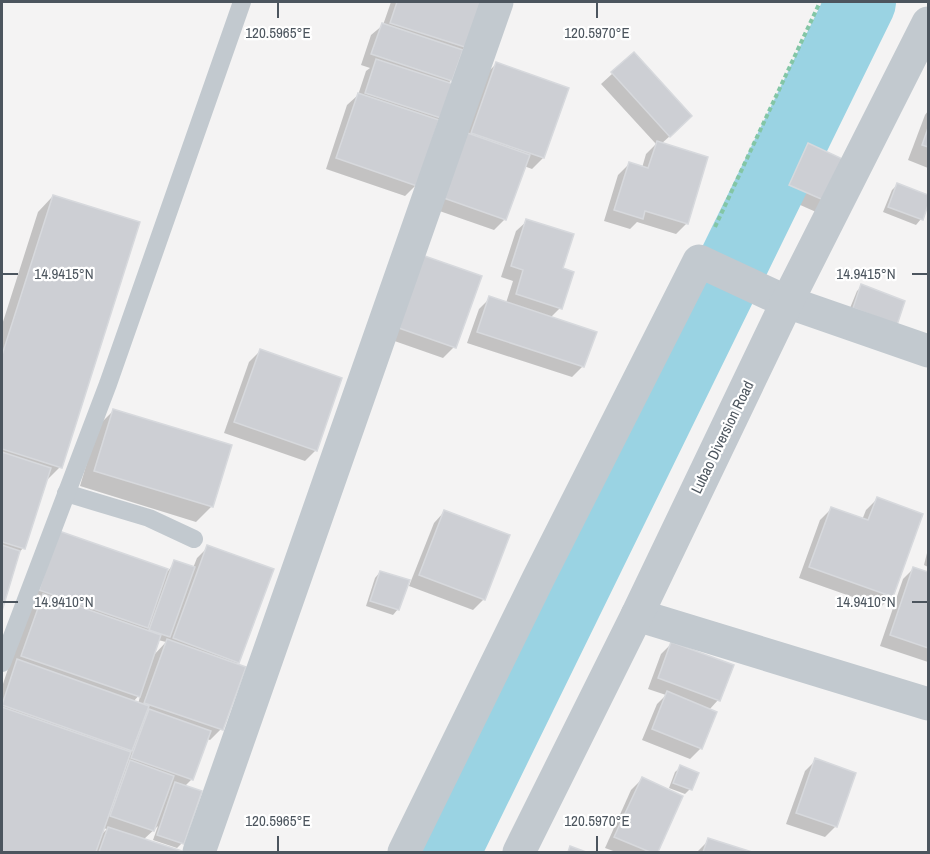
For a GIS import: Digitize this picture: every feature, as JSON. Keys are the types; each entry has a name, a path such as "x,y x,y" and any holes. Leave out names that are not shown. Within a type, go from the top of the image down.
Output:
{"street":[{"path":"199,852 497,2"},
{"name":"Lubao Diversion Road","path":"519,852 637,615 780,298 928,23"},
{"path":"404,852 538,579 706,264 780,298 928,351"},
{"path":"637,615 928,704"}],"lane":[{"path":"2,663 108,384 242,2"},
{"path":"66,493 149,518 194,539"}],"path":[{"path":"706,264 820,2"}],"building":[{"path":"397,2 484,2 468,48 390,23"},
{"path":"382,23 463,50 452,81 371,54"},
{"path":"634,52 692,116 670,137 611,72"},
{"path":"376,59 453,84 441,118 365,93"},
{"path":"496,62 569,88 544,158 471,133"},
{"path":"358,93 439,120 417,186 336,158"},
{"path":"928,128 928,147 922,145"},
{"path":"462,131 530,155 506,220 438,196"},
{"path":"657,141 708,157 688,224 645,211 643,219 614,210 629,162 648,168"},
{"path":"808,143 847,161 828,202 789,185"},
{"path":"897,183 928,195 928,205 923,220 888,207"},
{"path":"53,195 140,222 62,468 2,449 2,355"},
{"path":"526,219 574,234 563,268 574,272 562,309 516,294 523,270 511,266"},
{"path":"419,254 482,276 456,348 393,326"},
{"path":"861,284 905,301 897,325 853,308"},
{"path":"489,296 597,332 584,367 477,332"},
{"path":"260,349 342,378 317,451 234,422"},
{"path":"113,409 232,445 213,507 94,471"},
{"path":"2,452 51,468 25,549 2,542"},
{"path":"877,497 923,514 893,597 809,567 831,507 868,520"},
{"path":"444,510 510,535 485,600 419,575"},
{"path":"59,531 168,569 148,628 39,590"},
{"path":"2,545 20,551 2,611"},
{"path":"207,545 274,569 239,663 173,638"},
{"path":"174,560 195,567 170,637 149,630"},
{"path":"913,567 928,572 928,648 890,635"},
{"path":"380,571 410,580 399,610 370,601"},
{"path":"43,594 161,635 140,697 21,656"},
{"path":"167,639 246,667 223,730 144,703"},
{"path":"671,642 734,665 720,701 658,678"},
{"path":"17,659 149,706 132,751 2,705"},
{"path":"667,691 717,712 702,749 652,729"},
{"path":"2,707 131,752 96,852 2,852"},
{"path":"149,709 211,731 193,780 131,758"},
{"path":"815,758 856,773 837,827 796,813"},
{"path":"130,760 174,776 154,831 110,816"},
{"path":"680,765 699,773 692,790 673,783"},
{"path":"642,777 683,796 658,852 650,852 614,837"},
{"path":"175,782 202,791 184,844 157,835"},
{"path":"108,827 185,852 99,852"},
{"path":"708,838 752,852 703,852"},
{"path":"570,846 586,852 568,852"}],"waterway":[{"path":"445,852 861,2"}]}
